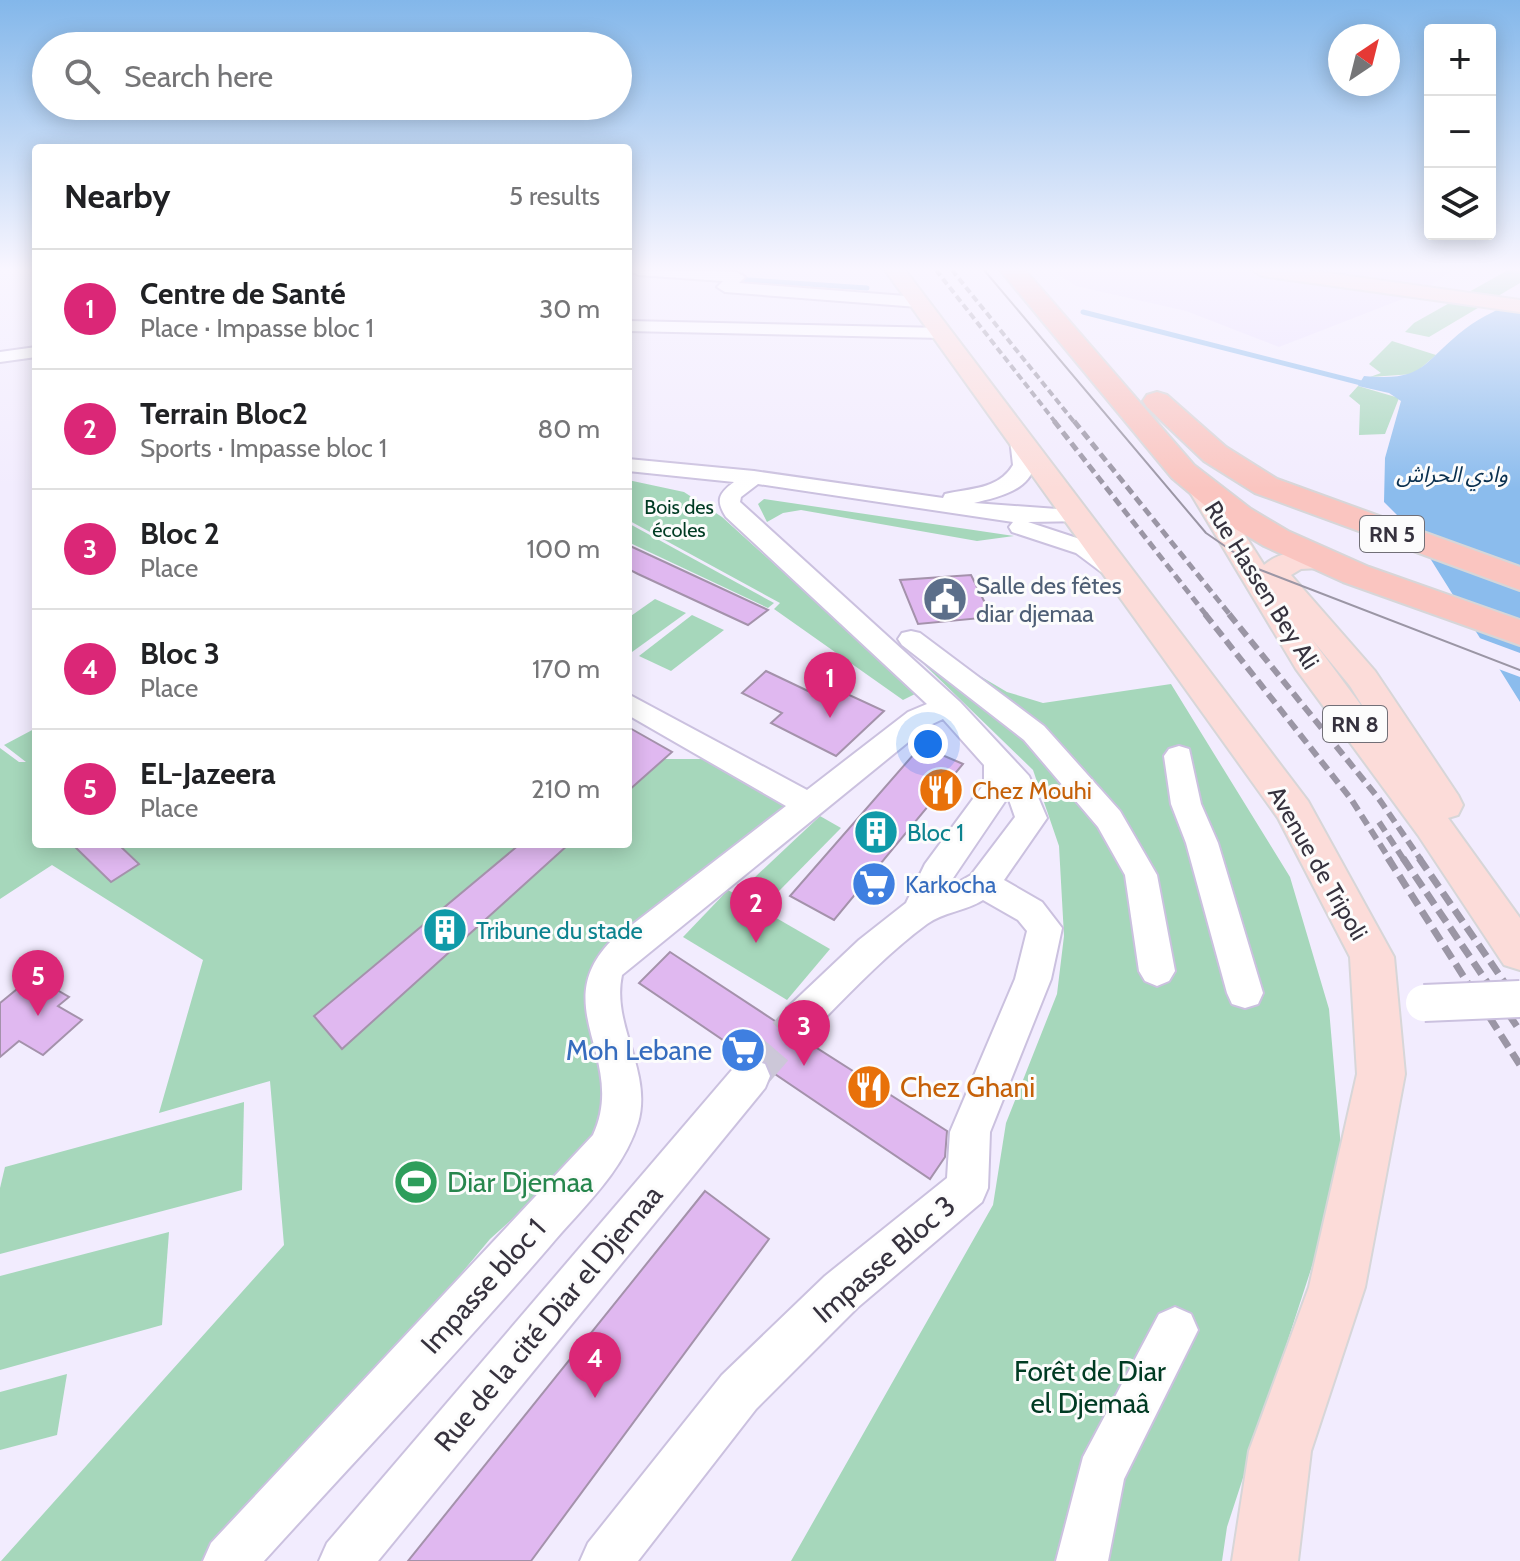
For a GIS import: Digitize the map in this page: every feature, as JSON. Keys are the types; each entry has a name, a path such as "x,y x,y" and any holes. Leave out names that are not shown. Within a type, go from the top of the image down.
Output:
{"highway":[{"name":"RN 5","path":"1079,343 1202,489 1257,526 1328,561 1520,633"},
{"name":"RN 5","path":"1096,343 1198,440 1266,486 1520,579"}],"main road":[{"name":"Avenue de Tripoli","path":"949,343 1294,811 1372,957 1381,1074 1337,1287 1280,1451 1265,1561"},
{"name":"Rue Hassen Bey Ali","path":"1202,489 1308,661 1432,825 1520,952"},
{"name":"Rue Hassen Bey Ali","path":"1328,561 1285,563 1277,568 1275,576 1363,679 1520,917"}],"street":[{"path":"0,357 32,353"},
{"path":"925,503 987,494 1010,484 1024,465 1020,439"},
{"path":"632,465 754,477 1013,515 1070,508"},
{"path":"662,468 696,484 758,533 950,709 1018,784 1031,818 983,884 959,899 918,912 871,950 800,1019"},
{"path":"754,477 734,488 729,502 758,533"},
{"path":"758,533 748,515 747,505 753,499 766,493 818,487"},
{"path":"925,503 1050,535 1084,548 1119,573"},
{"path":"911,639 1034,733 1109,819 1141,875 1157,971"},
{"path":"632,705 809,805"},
{"name":"Impasse bloc 1","path":"229,1561 511,1258 607,1149 616,1132 624,1097 621,1065 601,991 602,980 613,959 718,873 918,719 934,711 950,709"},
{"path":"1179,756 1186,804 1202,843 1245,993"},
{"path":"918,912 937,873 999,786 999,761"},
{"name":"Impasse Bloc 3","path":"606,1561 739,1392 841,1292 967,1188 970,1132 1033,979 1045,928 1030,911 983,884"},
{"path":"1424,1003 1520,999"},
{"name":"Rue de la cité Diar el Djemaa","path":"345,1561 751,1076"},
{"path":"1082,1561 1100,1474 1175,1330"}],"shaded area":[{"path":"1268,343 1290,343 1279,347"}],"green space":[{"path":"1390,343 1436,355 1414,374 1370,377 1381,373 1369,364"},
{"path":"1358,386 1399,398 1385,434 1359,435 1360,405 1349,396"},
{"name":"Bois des écoles","path":"632,481 684,492 722,517 917,693 903,700 774,609 780,603 632,522"},
{"path":"764,499 1014,536 977,541 801,510 783,513 767,522 758,504"},
{"path":"632,525 774,603 768,608 632,544"},
{"path":"655,599 686,613 632,652 632,615"},
{"path":"692,615 724,630 671,671 639,656"},
{"name":"Forêt de Diar el Djemaâ","path":"925,637 948,657 1007,692 1043,703 1171,684 1290,877 1329,1009 1343,1171 1227,1527 1222,1561 791,1561 993,1205 1006,1123 1057,994 1064,936 1059,846 1033,770 900,641"},
{"name":"Diar Djemaa","path":"32,730 32,848 632,848 632,759 703,759 796,810 600,971 617,1124 490,1239 221,1561 1,1561 284,1245 270,1081 159,1113 203,960 52,865 0,899 0,748 19,762 26,762 4,745"},
{"path":"820,816 841,828 778,892 754,878"},
{"path":"728,890 830,949 787,1000 683,937"},
{"path":"244,1102 242,1190 0,1254 0,1188 5,1167"},
{"path":"169,1232 162,1325 0,1370 0,1276"},
{"path":"67,1374 57,1435 0,1450 0,1392"}],"water":[{"name":"وادي الحراش","path":"1449,343 1520,343 1520,702 1413,531 1384,502 1385,458 1401,401 1389,393 1358,386 1364,376 1400,376 1422,367"}],"pier":[{"path":"1474,636 1520,653 1520,677 1493,667"}],"building":[{"path":"632,547 768,610 748,625 632,571"},
{"name":"Salle des fêtes diar djemaa","path":"971,575 992,617 918,624 900,580"},
{"path":"766,671 808,691 819,681 884,711 836,756 771,723 782,713 742,693"},
{"path":"632,729 672,752 632,787"},
{"name":"Bloc 1","path":"921,746 963,764 834,920 790,896"},
{"path":"76,848 122,848 139,864 111,882"},
{"name":"Tribune du stade","path":"515,848 565,848 342,1049 314,1016"},
{"path":"670,952 781,1025 786,1033 801,1038 947,1131 945,1157 930,1179 772,1072 766,1061 748,1057 639,983"},
{"path":"33,976 69,997 58,1006 82,1020 43,1055 19,1041 0,1057 0,1003"},
{"path":"705,1191 769,1239 531,1561 408,1561"}],"waterway":[{"path":"1204,343 1369,385"}],"tunnel":[{"path":"751,1076 800,1019"}],"tram line":[{"path":"1045,343 1206,533 1258,569 1520,670"}],"railway":[{"path":"993,343 1056,423"},
{"path":"1011,343 1075,423"},
{"path":"1054,421 1207,616"},
{"path":"1074,421 1231,616"},
{"path":"1205,614 1351,799 1390,860"},
{"path":"1229,614 1379,799 1421,860"},
{"path":"1379,822 1404,860"},
{"path":"1388,858 1520,1065"},
{"path":"1403,858 1520,1031"},
{"path":"1419,858 1520,1005"}],"place":[{"name":"Salle des fêtes diar djemaa","path":"945,599"},
{"name":"Centre de Santé","path":"830,718"},
{"name":"Chez Mouhi","path":"941,790"},
{"name":"Bloc 1","path":"876,832"},
{"name":"Karkocha","path":"874,884"},
{"name":"Tribune du stade","path":"445,930"},
{"name":"Terrain Bloc2","path":"756,943"},
{"name":"EL-Jazeera","path":"38,1016"},
{"name":"Moh Lebane","path":"743,1050"},
{"name":"Bloc 2","path":"804,1066"},
{"name":"Chez Ghani","path":"869,1087"},
{"name":"Diar Djemaa","path":"416,1182"},
{"name":"Bloc 3","path":"595,1398"}]}
